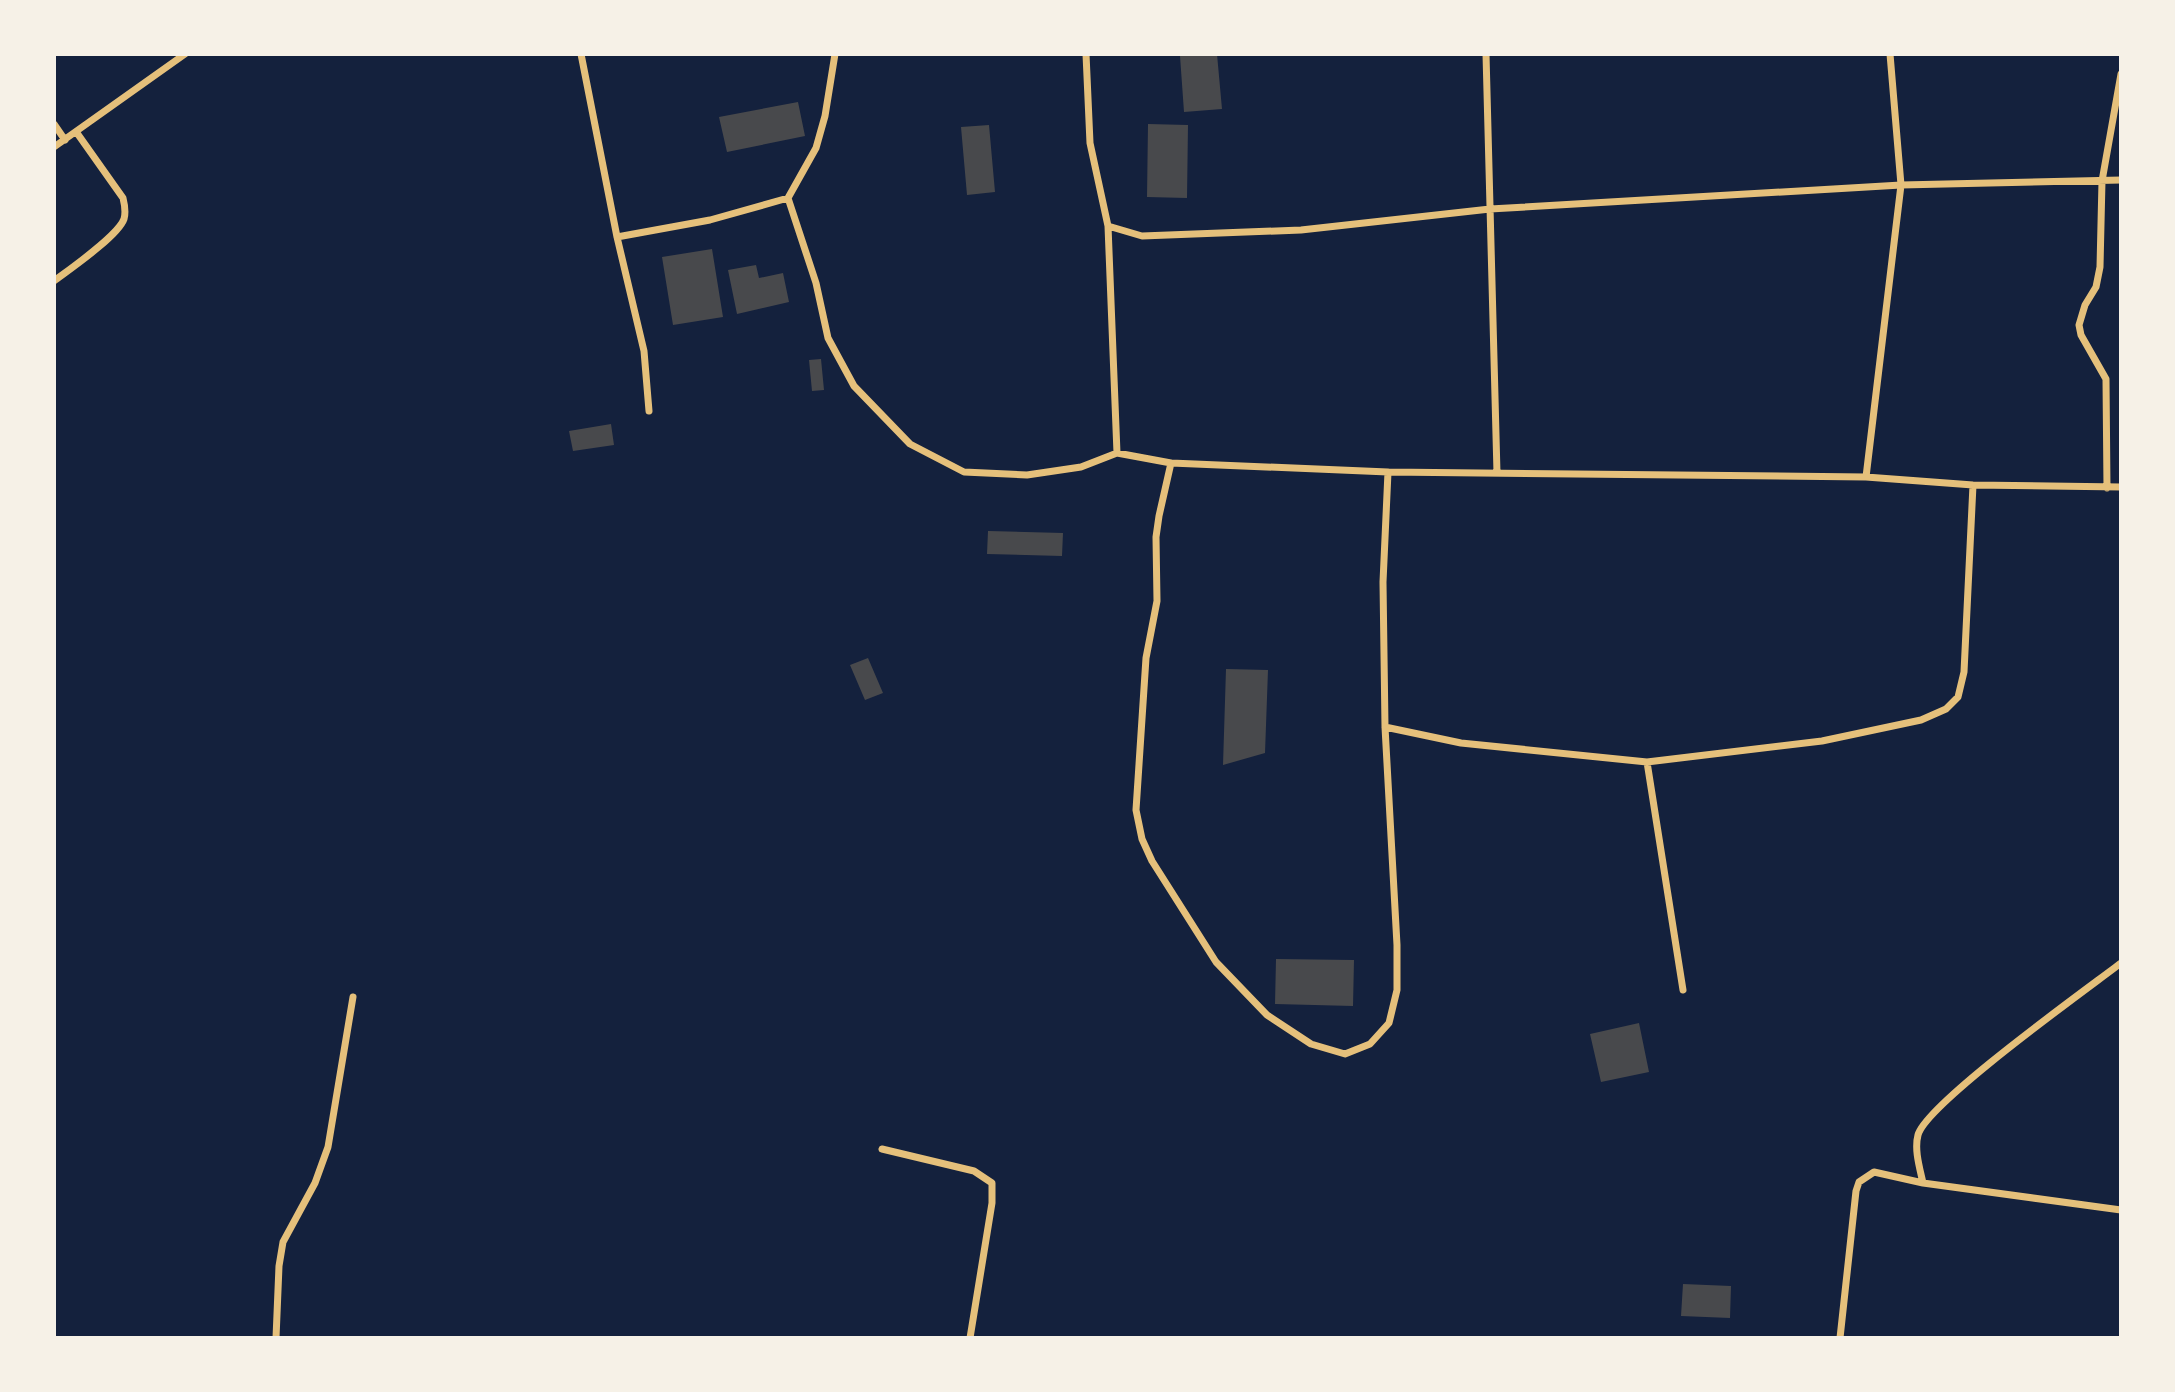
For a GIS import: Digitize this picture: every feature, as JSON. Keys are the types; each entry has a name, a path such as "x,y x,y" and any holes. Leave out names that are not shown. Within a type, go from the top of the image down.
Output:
{"street":[{"path":"54,147 185,54"},
{"path":"581,54 617,237 644,351 649,411"},
{"path":"617,237 710,220 788,198 816,148 825,116 835,54"},
{"path":"1086,54 1090,143 1108,226 1117,453"},
{"path":"1486,54 1497,473"},
{"path":"1866,477 1901,185 1890,54"},
{"path":"2107,488 2106,379 2081,335 2079,325 2085,305 2096,286 2100,267 2102,181 2121,74"},
{"path":"54,124 65,140"},
{"path":"54,281 113,234 123,222 126,210 123,198 77,133"},
{"path":"1108,226 1142,236 1301,230 1490,209 1901,185 2121,180"},
{"path":"788,198 816,283 828,338 854,386 910,444 964,472 1027,475 1081,467 1117,453 1171,463 1388,472 1866,477 1973,485 2121,487"},
{"path":"1171,463 1156,537 1157,601 1146,658 1136,810 1142,838 1152,861 1216,962 1267,1015 1311,1044 1345,1054 1370,1044 1389,1023 1397,990 1385,727 1383,582 1388,472"},
{"path":"1385,727 1461,743 1647,762 1822,741 1921,720 1946,709 1958,697 1964,672 1973,485"},
{"path":"1647,762 1683,990"},
{"path":"1923,1183 1918,1135 1930,1116 1996,1058 2121,963"},
{"path":"276,1338 279,1266 284,1242 315,1183 328,1147 353,997"},
{"path":"882,1149 974,1171 992,1183 992,1203 970,1338"},
{"path":"1840,1338 1859,1182 1874,1172 1923,1183 2121,1210"}],"building":[{"path":"1217,54 1222,109 1184,112 1180,56"},
{"path":"798,102 805,136 727,152 719,117"},
{"path":"1148,124 1188,125 1187,198 1147,197"},
{"path":"989,125 995,192 967,195 961,127"},
{"path":"712,249 723,317 673,325 662,257"},
{"path":"756,265 759,278 783,273 789,302 737,314 728,270"},
{"path":"821,359 824,390 812,391 809,360"},
{"path":"611,424 614,445 573,451 569,431"},
{"path":"988,531 1063,533 1062,556 987,554"},
{"path":"868,658 883,693 865,700 850,665"},
{"path":"1226,669 1268,670 1265,753 1223,765"},
{"path":"1276,959 1354,960 1353,1006 1275,1004"},
{"path":"1639,1023 1649,1072 1601,1082 1590,1034"},
{"path":"1683,1284 1731,1286 1730,1318 1681,1316"}]}
